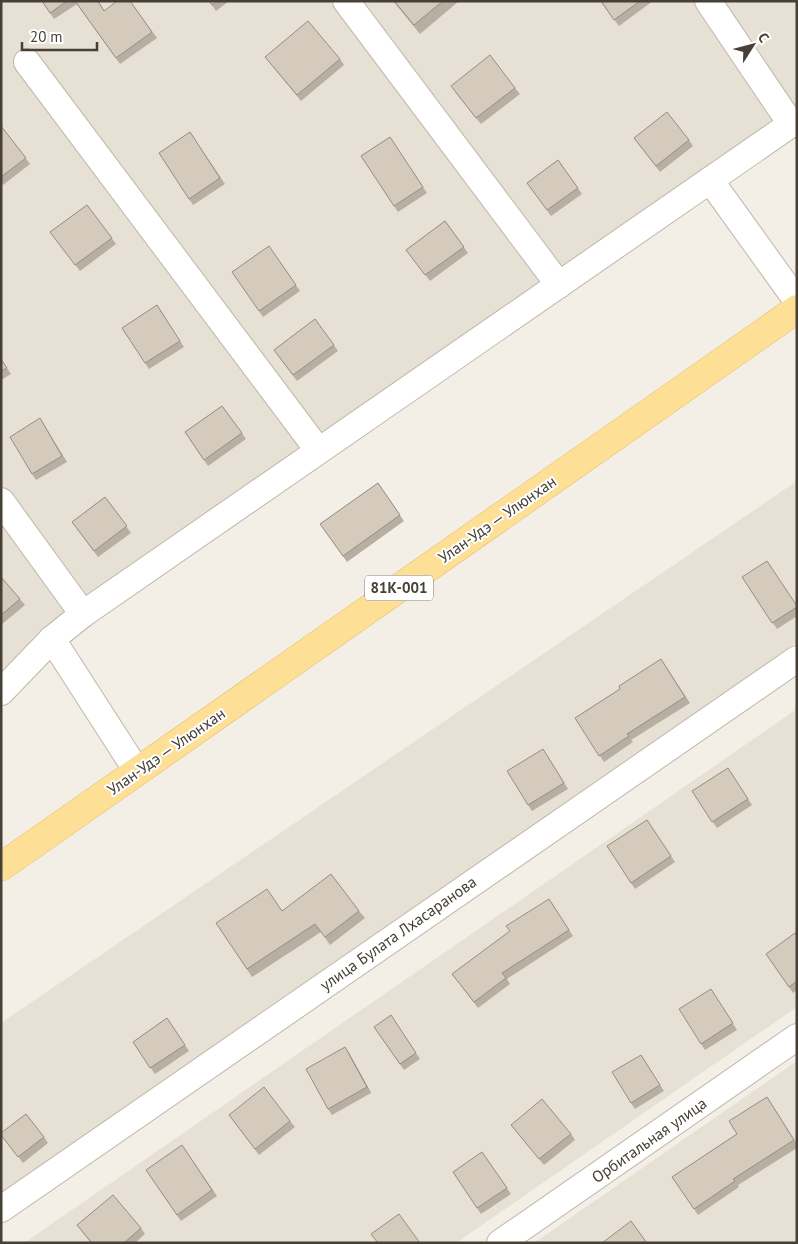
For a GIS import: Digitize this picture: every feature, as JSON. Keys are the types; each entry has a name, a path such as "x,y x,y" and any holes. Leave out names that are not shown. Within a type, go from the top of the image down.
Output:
{"main road":[{"name":"Улан-Удэ — Улюнхан","path":"1,867 797,309"}],"street":[{"path":"346,1 559,285"},
{"path":"1,692 52,639 83,614 794,122 708,1"},
{"path":"27,62 318,450"},
{"path":"710,180 797,301"},
{"path":"1,501 83,614"},
{"path":"52,639 137,771"},
{"name":"улица Булата Лхасаранова","path":"1,1209 797,659"},
{"name":"Орбитальная улица","path":"500,1243 797,1037"}],"shaded area":[{"path":"1,1 797,1 797,121 1,673"},
{"path":"797,481 797,642 1,1199 1,1023"},
{"path":"797,709 797,1007 456,1243 24,1243"},
{"path":"797,1061 797,1243 534,1243"}],"building":[{"path":"42,1 67,1 50,13"},
{"path":"75,1 98,1 104,11 117,1 130,1 152,32 116,58"},
{"path":"209,1 217,1 212,5"},
{"path":"394,1 443,1 414,25"},
{"path":"601,1 640,1 614,20"},
{"path":"308,21 340,59 297,95 265,57"},
{"path":"490,55 515,88 476,118 451,86"},
{"path":"667,112 689,140 656,166 634,138"},
{"path":"1,126 26,158 1,177"},
{"path":"190,132 220,178 189,199 159,153"},
{"path":"390,137 423,187 394,206 361,156"},
{"path":"558,160 578,188 547,210 527,183"},
{"path":"87,205 112,238 75,265 50,232"},
{"path":"445,221 464,247 425,275 406,250"},
{"path":"269,246 296,285 259,311 232,272"},
{"path":"157,305 180,341 145,363 122,328"},
{"path":"315,319 334,345 293,375 274,350"},
{"path":"1,359 7,368 1,371"},
{"path":"222,406 242,433 204,460 185,432"},
{"path":"40,418 62,456 32,474 10,437"},
{"path":"378,483 400,515 343,556 320,524"},
{"path":"105,497 127,526 94,551 72,522"},
{"path":"767,561 797,606 772,623 742,577"},
{"path":"1,577 20,599 1,615"},
{"path":"661,659 685,697 627,734 629,736 599,756 575,718 620,689 619,686"},
{"path":"543,749 564,783 528,805 507,771"},
{"path":"728,768 748,799 712,822 692,791"},
{"path":"647,820 671,856 631,883 607,846"},
{"path":"331,874 359,911 325,937 315,924 247,969 216,923 267,889 282,911"},
{"path":"549,899 569,930 502,973 506,978 474,1002 452,974 510,931 506,926"},
{"path":"795,933 797,936 797,981 789,987 766,954"},
{"path":"711,989 733,1023 701,1044 679,1009"},
{"path":"391,1015 416,1053 400,1064 374,1027"},
{"path":"167,1018 185,1045 150,1068 133,1042"},
{"path":"345,1047 367,1087 328,1109 306,1069"},
{"path":"641,1055 660,1085 631,1103 612,1072"},
{"path":"264,1087 290,1121 255,1149 229,1115"},
{"path":"767,1097 794,1140 733,1179 735,1181 694,1209 672,1177 737,1134 729,1121"},
{"path":"542,1099 571,1134 539,1159 511,1125"},
{"path":"26,1114 44,1137 18,1157 1,1133"},
{"path":"182,1145 212,1190 177,1215 146,1170"},
{"path":"482,1152 507,1188 477,1208 453,1172"},
{"path":"113,1195 141,1228 124,1243 92,1243 77,1225"},
{"path":"399,1214 420,1243 378,1243 371,1234"},
{"path":"631,1221 647,1243 602,1243"}]}
